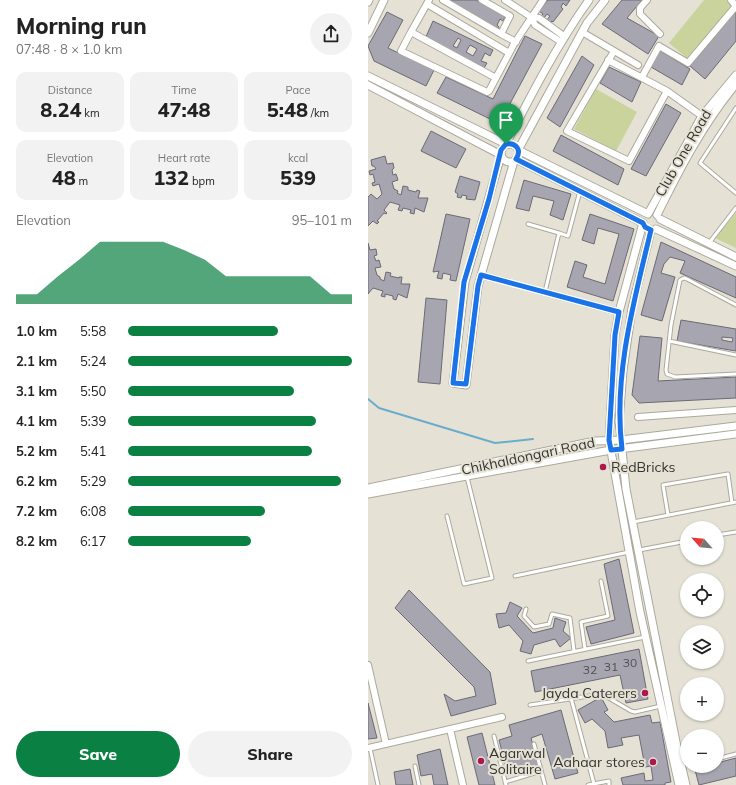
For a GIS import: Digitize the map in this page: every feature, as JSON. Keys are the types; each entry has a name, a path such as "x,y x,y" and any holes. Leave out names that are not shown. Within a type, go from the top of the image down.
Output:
{"street":[{"path":"368,33 384,0"},
{"path":"443,0 516,42"},
{"path":"482,0 510,16 501,34"},
{"path":"505,0 531,17 535,25 563,40"},
{"path":"509,53 428,2 401,51 484,92 489,91 509,53 543,0"},
{"path":"590,0 563,40 506,144 501,150 501,155 464,282 453,383 466,384 478,286 518,150 587,23 605,0"},
{"path":"647,0 640,8 640,14 660,34"},
{"path":"642,77 659,46 688,63 736,6 731,0"},
{"path":"411,32 496,78"},
{"path":"582,32 638,65"},
{"path":"614,51 567,131 629,161 667,91"},
{"path":"608,60 667,91 702,116"},
{"name":"Club One Road","path":"679,785 646,637 609,440 615,335 619,312 644,217 648,214 702,116 736,75"},
{"path":"368,76 506,144 515,145 518,150 648,214"},
{"name":"Club One Road","path":"686,785 679,757 626,490 619,421 623,371 632,308 653,230 660,225 658,217 684,159 718,106 736,84"},
{"path":"368,85 501,155 506,161 515,160 643,223 647,228 736,266"},
{"name":"Club One Road","path":"648,214 658,217"},
{"path":"658,217 736,257"},
{"path":"481,275 619,312"},
{"path":"638,417 736,410"},
{"name":"Chikhaldongari Road","path":"368,488 595,441 621,440 736,426"},
{"name":"Chikhaldongari Road","path":"368,494 611,450 736,434"},
{"path":"368,665 386,744"},
{"path":"369,748 502,717"},
{"path":"450,729 463,785"}],"lane":[{"path":"736,108 700,163 736,193"},
{"path":"528,224 568,236 580,191"},
{"path":"709,243 736,208"},
{"path":"545,292 559,233"},
{"path":"736,305 687,279 680,280 669,341 666,370 667,374 671,377 736,374"},
{"path":"669,341 736,355"},
{"path":"633,522 668,516 734,503 728,474 663,485 668,516"},
{"path":"447,516 464,584 492,578 467,477"},
{"path":"724,534 736,532"},
{"path":"638,550 680,542"},
{"path":"515,576 629,552"},
{"path":"585,649 581,622 608,616 601,581"},
{"path":"526,609 524,616 534,627 549,624 552,614 570,618 574,651"},
{"path":"528,661 646,637"},
{"path":"530,705 602,694 628,710 635,712 661,706"},
{"path":"571,698 594,784"},
{"path":"494,736 506,783 541,771"},
{"path":"534,744 545,785"},
{"path":"369,748 378,785"},
{"path":"724,757 736,754"},
{"path":"415,766 419,785"},
{"path":"588,785 608,781 610,785"}],"green space":[{"path":"704,0 726,0 732,7 688,59 669,43"},
{"path":"596,89 637,112 616,151 574,129"},
{"path":"736,213 736,248 715,238"}],"building":[{"path":"445,0 476,0 505,17 503,21 500,19 497,25 499,27 498,30"},
{"path":"548,0 570,0 566,6 563,3 561,7 563,9 553,22 552,21 550,23 547,20 550,16 547,14 544,18 541,16 543,14 539,11"},
{"path":"622,0 642,0 627,18 659,36 648,54 602,24"},
{"path":"736,11 736,41 705,79 690,66"},
{"path":"387,12 403,20 388,48 434,70 426,86 374,61 368,46"},
{"path":"433,21 493,50 490,56 485,53 481,61 487,63 484,68 425,39","holes":["458,38 461,40 457,48 453,46","470,45 477,49 473,56 466,52"]},
{"path":"525,36 542,44 505,113 490,119 437,93 446,77 493,99"},
{"path":"659,50 690,69 682,85 651,67"},
{"path":"582,56 594,65 560,127 547,118"},
{"path":"609,67 641,82 632,102 600,83"},
{"path":"666,104 681,113 646,176 631,169"},
{"path":"431,131 466,149 456,168 421,151"},
{"path":"561,135 624,169 618,185 553,151"},
{"path":"385,156 387,164 393,163 393,175 396,174 398,180 392,182 394,189 398,191 397,193 401,195 403,186 408,187 408,190 416,192 417,190 420,191 418,198 428,198 424,212 415,208 414,214 410,213 411,210 403,208 402,211 398,210 400,205 390,202 384,210 387,213 384,213 377,221 379,222 377,224 373,221 368,226 368,197 371,194 377,199 382,194 379,184 373,186 372,183 375,182 373,174 370,175 369,171 376,169 372,166 371,160"},
{"path":"460,176 480,182 475,200 466,199 467,196 462,195 461,198 457,197 458,194 455,192"},
{"path":"524,180 571,194 563,220 550,215 554,201 533,196 529,211 516,208"},
{"path":"446,214 470,219 456,281 450,280 451,275 443,273 442,279 437,278 439,271 433,272"},
{"path":"590,214 634,229 613,301 567,287 575,261 587,265 583,277 605,284 619,234 598,228 594,244 582,240"},
{"path":"661,242 736,277 736,298 680,273 685,261 670,257 664,264 661,273 675,277 662,321 641,315"},
{"path":"368,243 370,250 376,249 377,255 374,256 376,261 379,260 381,267 375,268 377,275 384,281 386,272 391,273 390,276 399,278 402,277 401,284 410,284 407,298 398,294 396,300 393,299 393,296 385,294 385,297 381,296 383,291 373,288 368,294"},
{"path":"426,298 447,300 440,384 418,382"},
{"path":"681,320 736,329 736,351 677,341","holes":["722,337 733,338 732,342 722,340"]},
{"path":"640,336 662,338 658,381 736,377 736,398 639,403 632,395"},
{"path":"619,559 634,633 591,644 586,627 615,620 604,564"},
{"path":"409,590 490,672 496,704 451,716 444,694 455,701 476,696 474,687 395,608"},
{"path":"510,602 522,608 517,616 533,633 553,628 555,618 566,622 563,631 571,638 560,647 555,639 534,645 531,654 520,651 523,641 509,625 499,628 496,614 506,613"},
{"path":"639,649 648,699 626,703 620,675 535,692 531,671"},
{"path":"601,697 608,710 604,712 614,722 650,715 652,723 660,722 671,782 665,783 665,785 623,785 621,778 644,773 645,781 653,780 651,766 645,767 639,735 621,738 623,745 608,748 605,731 592,719 585,723 578,710"},
{"path":"368,703 377,738 368,739"},
{"path":"561,710 578,773 555,779 542,734 531,738 539,766 508,775 499,740 512,736 509,725"},
{"name":"Agarwal Solitaire","path":"482,733 495,785 479,785 467,737"},
{"path":"440,749 448,785 434,785 432,774 421,776 417,755"},
{"path":"736,758 736,776 699,785 696,773 724,773 724,761"},
{"path":"410,769 413,785 396,785 394,772"}],"waterway":[{"path":"368,399 379,408 495,443 533,439"}],"place":[{"name":"RedBricks","path":"603,467"},
{"name":"Jayda Caterers","path":"645,693"},
{"name":"Agarwal Solitaire","path":"481,761"},
{"name":"Aahaar stores","path":"653,762"}],"route":[{"path":"509,143 517,147 519,153 516,159 643,223 649,230 651,230 632,308 623,371 619,421 622,449 611,450 609,440 615,335 619,312 481,275 478,286 466,384 453,383 464,282 489,199 501,155 500,152 502,147 506,144 509,143"}]}
